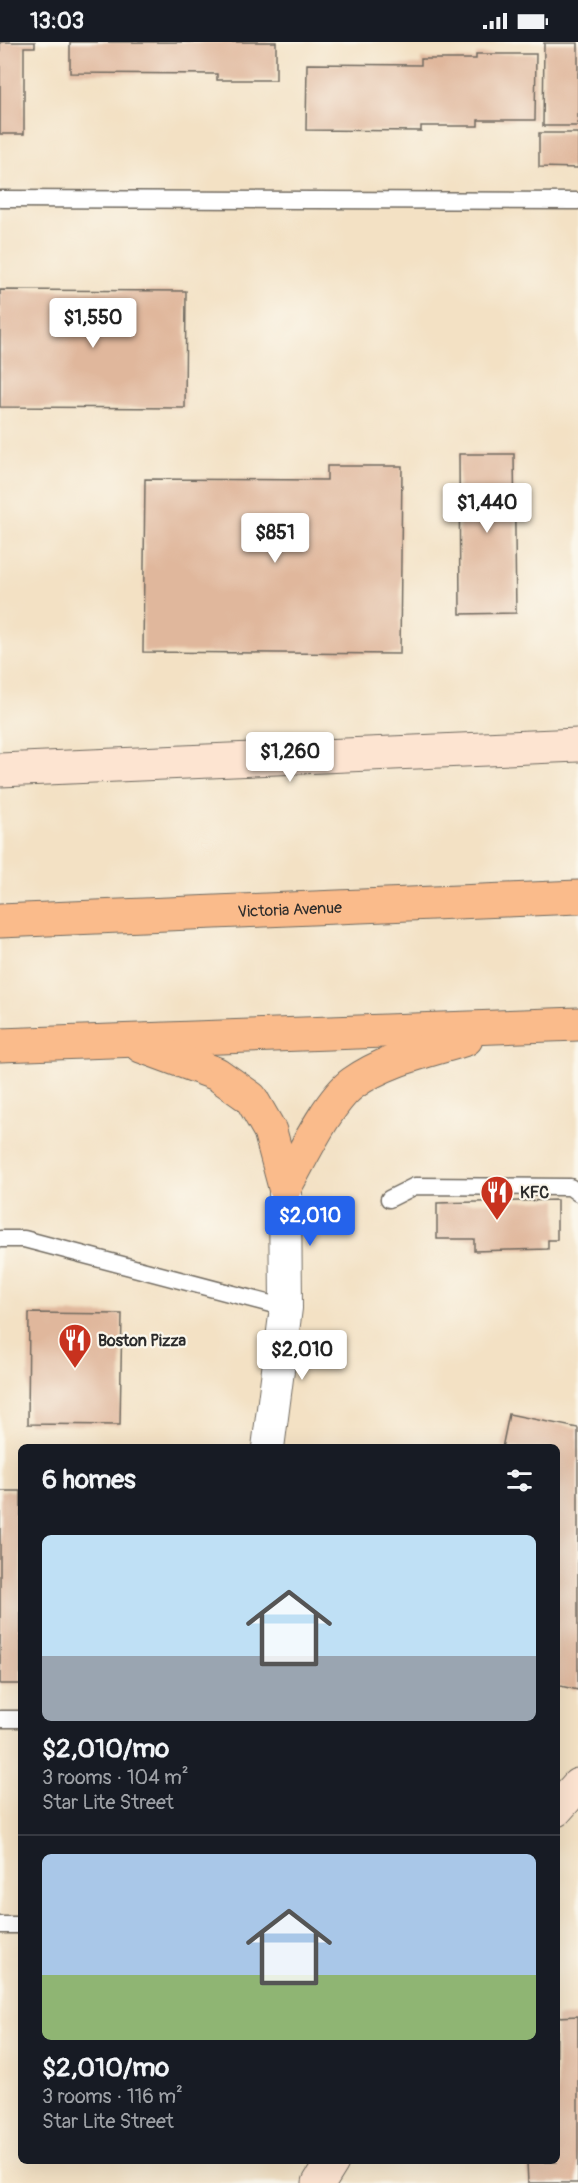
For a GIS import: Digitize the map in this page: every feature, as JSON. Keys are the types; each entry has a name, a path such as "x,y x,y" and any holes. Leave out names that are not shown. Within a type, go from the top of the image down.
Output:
{"highway":[{"name":"Victoria Avenue","path":"0,921 578,897"},
{"path":"0,1045 578,1024"},
{"path":"285,1187 328,1111 352,1083 386,1065 504,1027"},
{"path":"125,1040 217,1074 251,1098 270,1131 285,1187"}],"street":[{"path":"0,770 578,745"},
{"path":"269,1444 286,1308 285,1187"},
{"path":"560,1805 578,1785"},
{"path":"319,2183 331,2164"}],"lane":[{"path":"0,199 578,201"},
{"path":"389,1199 415,1186 570,1187 578,1193"},
{"path":"0,1239 24,1239 286,1308"},
{"path":"0,1719 18,1719"},
{"path":"0,1925 18,1925"}],"building":[{"path":"0,42 35,42 35,47 24,47 24,134 0,134"},
{"path":"70,42 276,42 276,80 217,80 217,74 70,73"},
{"path":"544,43 578,43 578,126 543,126"},
{"path":"476,54 536,54 535,120 478,120 478,126 421,126 421,131 306,130 307,64 421,65 421,59 476,59"},
{"path":"539,133 578,133 578,168 539,167"},
{"path":"0,290 186,291 185,408 0,407"},
{"path":"459,454 514,454 516,613 460,614"},
{"path":"327,466 402,466 400,654 143,652 145,479 327,480"},
{"name":"KFC","path":"557,1200 557,1240 548,1240 548,1249 474,1251 474,1239 437,1239 437,1203"},
{"name":"Boston Pizza","path":"29,1313 122,1314 120,1425 28,1424"},
{"path":"509,1414 578,1428 578,1690 560,1686 560,1444 503,1444"},
{"path":"0,1491 18,1491 18,1684 0,1684"},
{"path":"578,2016 578,2183 528,2183 527,2164 560,2164 560,2017"}],"place":[{"name":"KFC","path":"497,1221"},
{"name":"Boston Pizza","path":"75,1369"}]}
